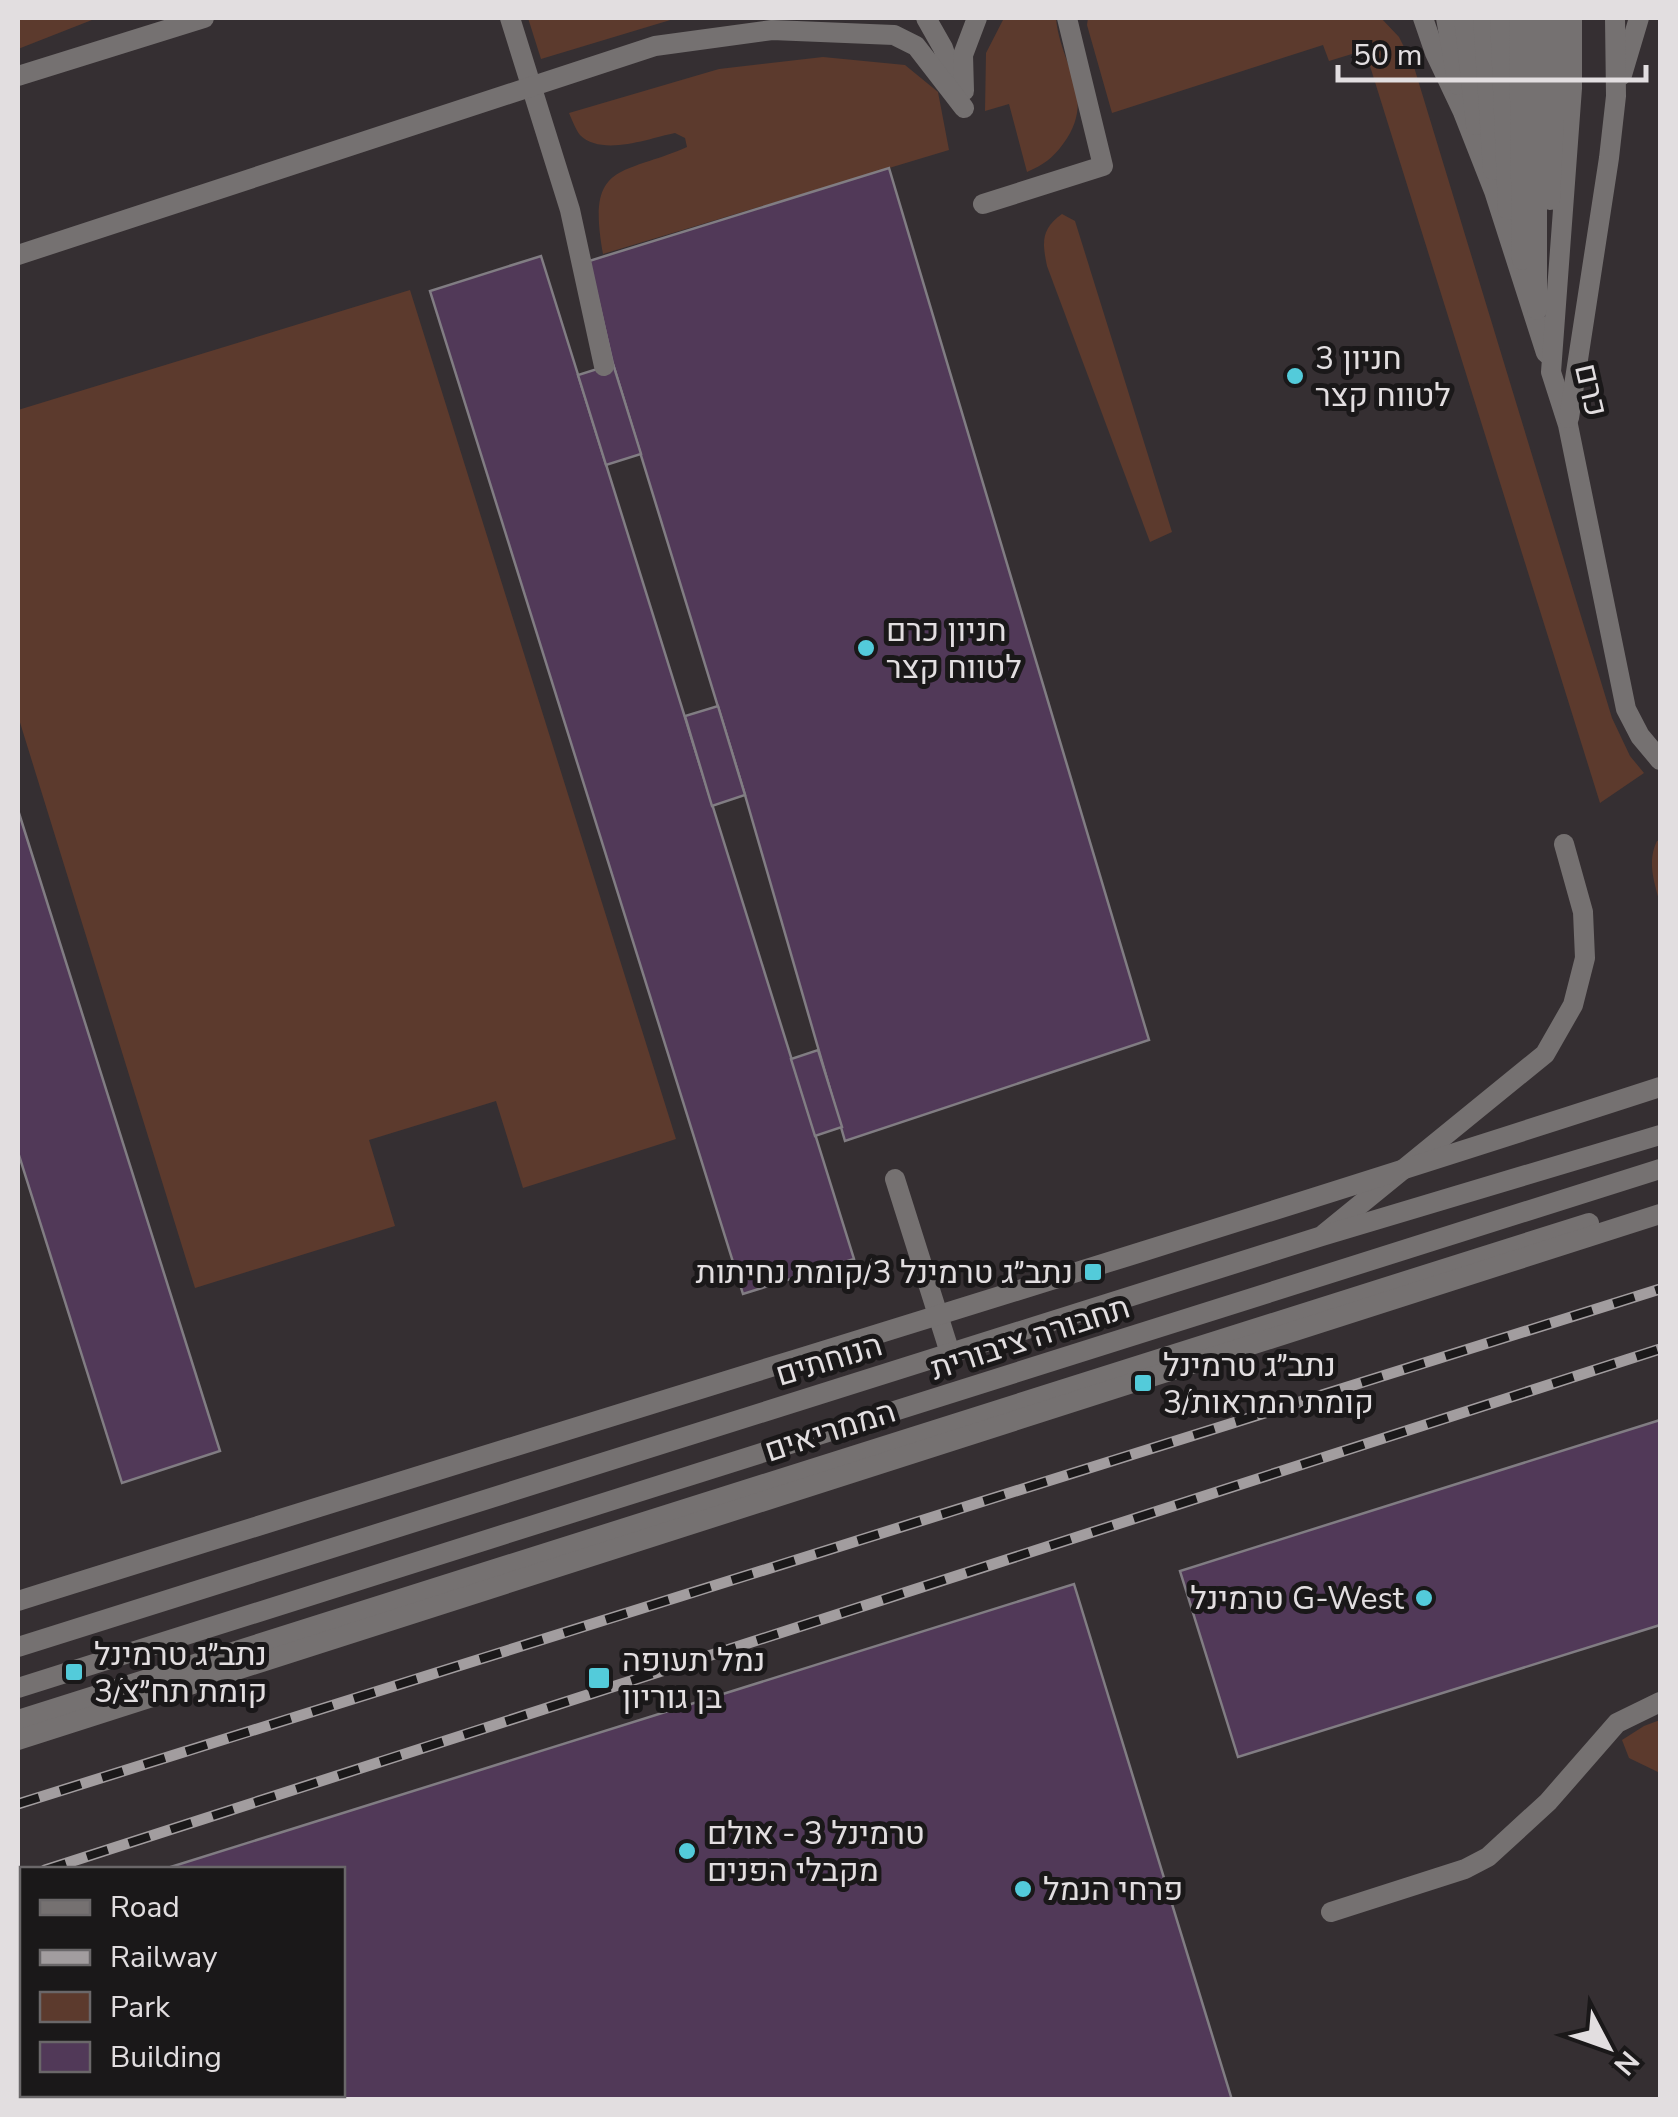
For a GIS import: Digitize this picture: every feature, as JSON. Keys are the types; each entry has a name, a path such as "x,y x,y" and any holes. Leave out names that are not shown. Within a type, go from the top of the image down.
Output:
{"street":[{"path":"18,76 204,18"},
{"path":"510,18 570,210 604,366"},
{"path":"926,18 944,48 964,108"},
{"path":"964,108 963,55 976,18"},
{"path":"983,204 1103,166 1067,18"},
{"path":"1423,18 1434,53 1463,112 1494,191 1551,372"},
{"path":"1446,18 1463,112"},
{"path":"1464,18 1478,148"},
{"path":"1483,18 1494,191"},
{"path":"1500,18 1508,238"},
{"path":"1519,18 1522,288"},
{"path":"1537,18 1538,321"},
{"path":"1551,372 1545,304 1554,119 1554,18"},
{"name":"כרם","path":"1572,18 1572,88 1551,372 1568,425 1626,709 1640,736 1660,760"},
{"path":"1568,425 1616,96 1616,18"},
{"path":"1616,96 1640,18"},
{"path":"18,256 655,46 772,30 894,35 916,46 964,108"},
{"path":"1322,1236 1546,1054 1572,1005 1585,958 1583,912 1564,844"},
{"path":"18,1601 779,1362 1196,1237 1660,1087"},
{"name":"הנוחתים","path":"18,1647 1322,1236 1660,1135"},
{"name":"תחבורה ציבורית","path":"18,1688 1660,1169"},
{"path":"895,1179 950,1353"},
{"name":"הממריאים","path":"18,1720 1660,1200"},
{"path":"18,1740 1660,1214"},
{"path":"1331,1912 1465,1870 1488,1857 1548,1802 1617,1723 1660,1702"}],"green space":[{"path":"18,18 97,18 18,49"},
{"path":"528,18 677,18 541,59"},
{"path":"1004,18 1056,18 1077,96 1073,127 1063,144 1047,161 1027,172 1009,104 985,111 986,53"},
{"path":"1088,18 1381,18 1399,37 1414,67 1612,718 1630,756 1644,773 1600,803 1365,50 1329,61 1323,45 1112,113"},
{"path":"823,57 905,65 938,92 949,150 603,254 599,224 605,187 627,169 687,147 685,138 675,133 626,144 601,145 580,135 569,113 719,69"},
{"path":"1062,214 1075,221 1172,532 1150,542 1047,266 1045,237 1050,225"},
{"path":"410,290 676,1139 523,1188 496,1101 369,1140 395,1226 195,1288 18,716 18,410"},
{"path":"1660,840 1660,903 1652,864"},
{"path":"1660,1720 1660,1773 1629,1758 1622,1740"}],"building":[{"name":"חניון כרם לטווח קצר","path":"889,168 1149,1040 845,1141 745,795 613,364 589,261"},
{"path":"541,256 854,1259 743,1294 430,291"},
{"path":"613,364 641,454 606,465 578,375"},
{"path":"718,706 745,795 712,806 685,716"},
{"path":"18,810 220,1451 122,1483 18,1152"},
{"path":"818,1050 842,1127 815,1136 791,1059"},
{"name":"טרמינל G-West","path":"1660,1420 1660,1625 1238,1757 1180,1571"},
{"name":"טרמינל 3 - אולם מקבלי הפנים","path":"1074,1584 1232,2100 65,2100 64,2097 345,2097 345,1867 171,1867"},
{"path":"20,1915 20,1960 18,1953"},
{"path":"18,1999 20,2097 50,2100 18,2100"}],"railway":[{"path":"18,1804 1660,1289"},
{"path":"54,1867 1660,1349"}],"place":[{"name":"חניון 3 לטווח קצר","path":"1295,376"},
{"name":"חניון כרם לטווח קצר","path":"866,648"},
{"name":"נתב״ג טרמינל 3/קומת נחיתות","path":"1093,1272"},
{"name":"נתב״ג טרמינל 3/קומת המראות","path":"1143,1383"},
{"name":"טרמינל G-West","path":"1424,1598"},
{"name":"נתב״ג טרמינל 3/קומת תח״צ","path":"74,1672"},
{"name":"נמל תעופה בן גוריון","path":"599,1678"},
{"name":"טרמינל 3 - אולם מקבלי הפנים","path":"687,1851"},
{"name":"פרחי הנמל","path":"1023,1889"}]}
